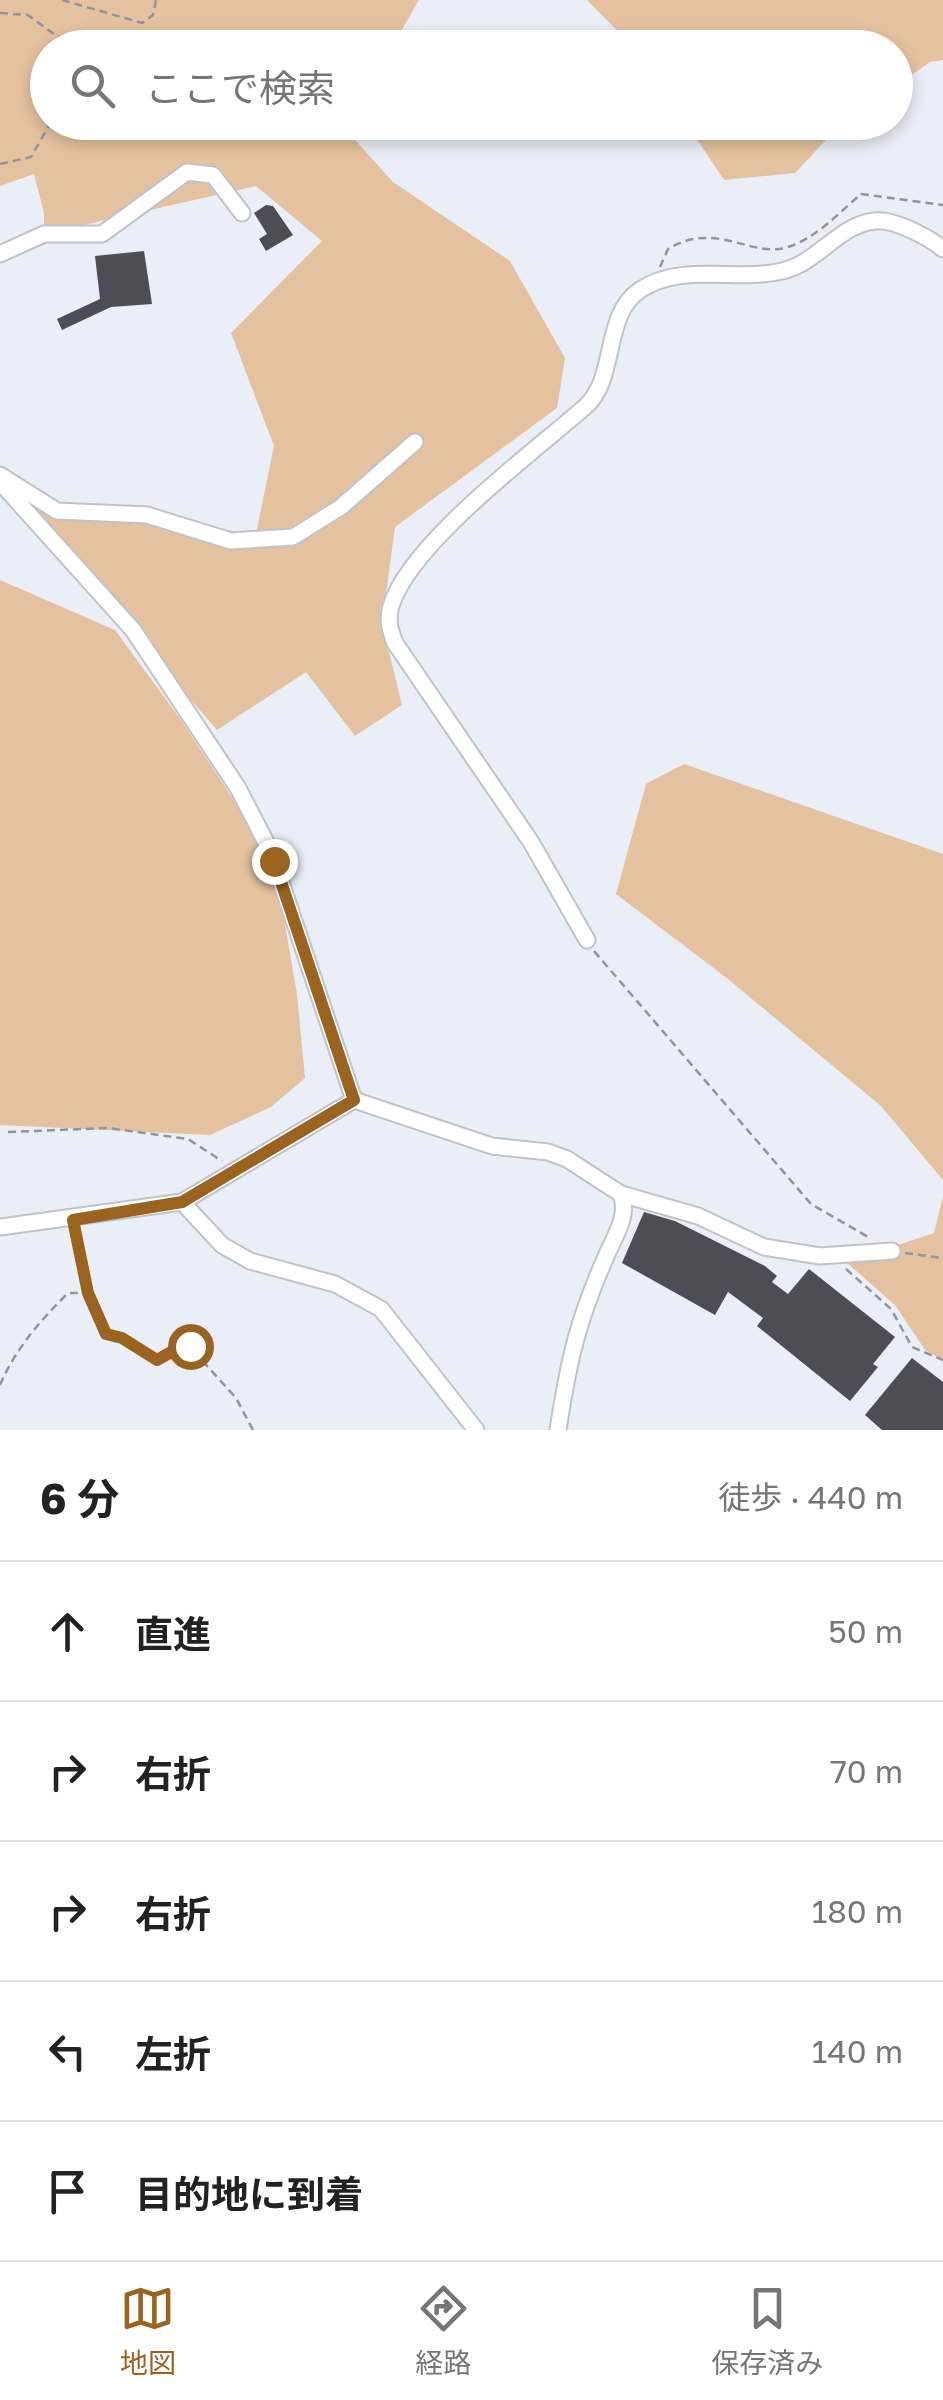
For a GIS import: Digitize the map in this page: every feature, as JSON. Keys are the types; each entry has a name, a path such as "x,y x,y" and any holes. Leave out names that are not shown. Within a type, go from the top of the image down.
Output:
{"street":[{"path":"0,254 44,234 102,234 186,172 213,175 242,213"},
{"path":"587,940 532,842 405,660 388,624 400,585 423,552 592,401 623,309 637,291 660,280 687,274 780,272 807,262 851,228 878,219 931,239 943,249"},
{"path":"0,479 57,511 147,514 231,541 294,537 341,506 415,442"},
{"path":"0,479 133,630 238,788 272,852 354,1100"},
{"path":"0,1227 182,1202 354,1100 492,1146 548,1152 567,1159 621,1194 698,1216 764,1247 830,1255 892,1251"},
{"path":"558,1430 571,1346 579,1317 623,1218 621,1194"},
{"path":"182,1202 222,1246 250,1261 335,1284 380,1309 476,1430"}],"path":[{"path":"62,0 142,23 152,15 156,0"},
{"path":"0,13 28,14 49,30"},
{"path":"0,164 32,158 42,140"},
{"path":"660,280 660,262 668,249 683,240 702,235 788,248 827,224 861,194 943,205"},
{"path":"587,940 811,1204 892,1251 943,1258"},
{"path":"8,1132 108,1128 188,1140 236,1170"},
{"path":"73,1220 88,1293 106,1334 122,1338 157,1360 182,1346 190,1346 236,1398 254,1430"},
{"path":"830,1255 891,1309 912,1346 943,1360"},
{"path":"0,1385 11,1358 42,1318 68,1293 88,1293"}],"shaded area":[{"path":"0,0 419,0 402,30 30,30 30,140 355,140 393,182 510,261 565,358 557,408 395,527 382,623 402,705 355,736 306,672 217,730 49,537 23,493 71,519 135,517 256,534 274,446 231,333 322,241 256,186 44,234 44,213 34,174 0,186"},
{"path":"587,0 943,0 943,60 930,62 913,74 913,30 616,30"},
{"path":"697,140 826,140 795,173 724,180"},
{"path":"0,580 115,630 181,720 274,861 297,994 305,1078 271,1107 210,1135 0,1125"},
{"path":"684,764 943,854 943,1180 881,1106 728,979 616,894 646,784"},
{"path":"943,1196 943,1360 925,1350 895,1305 846,1262 934,1233"}],"building":[{"path":"266,205 273,206 293,235 266,251 259,239 267,234 254,213"},
{"path":"144,251 152,304 111,307 62,330 57,319 100,299 95,256"},
{"path":"644,1212 675,1221 765,1266 777,1276 772,1282 788,1294 809,1269 895,1337 873,1364 878,1367 850,1401 757,1326 763,1318 728,1292 715,1315 622,1263"},
{"path":"912,1358 943,1382 943,1430 882,1430 865,1415"}],"route":[{"path":"190,1346 182,1346 157,1360 122,1338 106,1334 88,1293 73,1220 182,1202 354,1100 274,861"}]}
